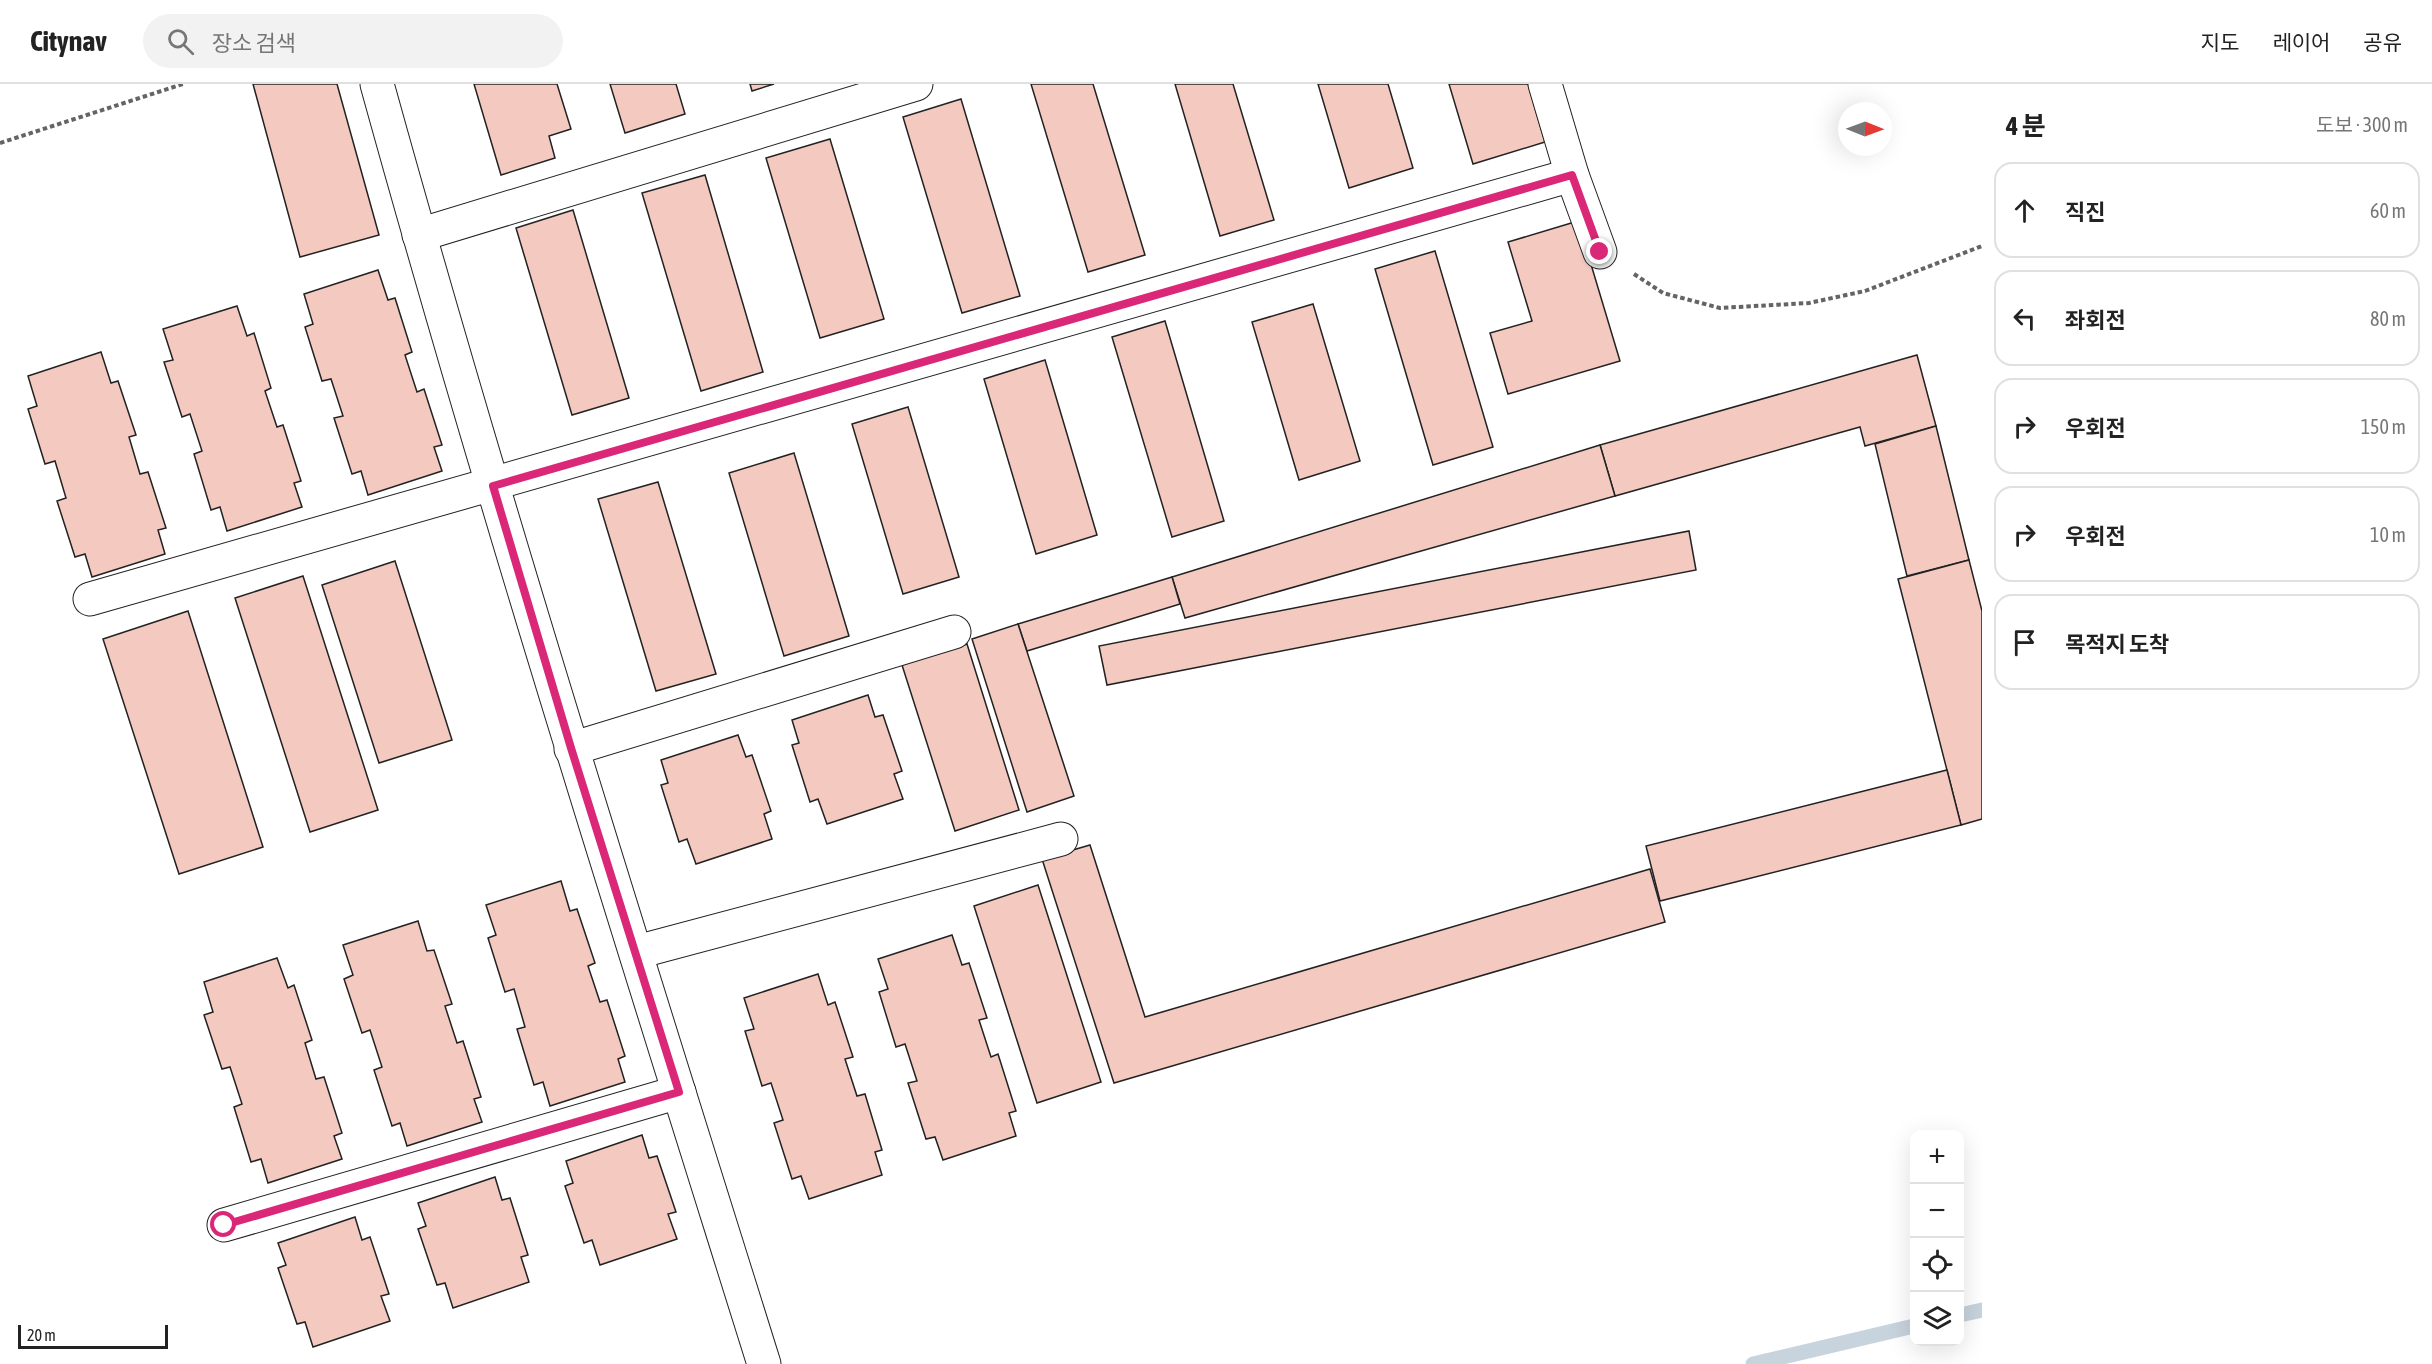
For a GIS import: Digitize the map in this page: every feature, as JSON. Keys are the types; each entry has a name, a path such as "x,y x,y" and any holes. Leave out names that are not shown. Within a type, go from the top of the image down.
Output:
{"street":[{"path":"377,84 419,235 571,748 637,952 764,1364"},
{"path":"419,235 916,84"},
{"path":"1545,84 1572,175 1600,252"},
{"path":"90,599 493,486 1572,175"},
{"path":"571,748 954,632"},
{"path":"637,952 1061,839"},
{"path":"224,1225 679,1092"}],"path":[{"path":"0,143 183,84"},
{"path":"1600,252 1663,293 1720,308 1809,303 1864,291 1982,246"}],"building":[{"path":"253,84 337,84 379,235 300,257"},
{"path":"474,84 557,84 571,129 549,136 555,158 501,175"},
{"path":"610,84 676,84 685,114 625,133"},
{"path":"750,84 774,84 752,91"},
{"path":"1031,84 1093,84 1145,255 1088,272"},
{"path":"1175,84 1233,84 1274,220 1220,236"},
{"path":"1318,84 1388,84 1413,168 1349,188"},
{"path":"1449,84 1528,84 1545,142 1473,164"},
{"path":"961,99 1020,296 962,313 903,117"},
{"path":"830,139 884,319 820,338 766,158"},
{"path":"705,175 763,372 701,391 642,193"},
{"path":"573,210 629,398 572,415 516,228"},
{"path":"1578,221 1620,361 1508,394 1490,333 1532,321 1508,242"},
{"path":"1435,251 1493,447 1433,465 1375,269"},
{"path":"378,270 388,300 395,298 412,352 405,355 417,392 424,389 442,445 434,447 442,471 368,495 361,471 352,474 334,418 343,416 331,379 322,381 305,327 313,324 304,294"},
{"path":"1313,304 1360,461 1299,480 1252,322"},
{"path":"237,306 247,336 254,333 271,388 265,391 277,427 283,425 301,481 294,483 302,507 227,531 220,507 211,510 194,454 202,451 190,414 182,417 164,362 173,360 163,329"},
{"path":"1165,321 1224,521 1172,537 1112,337"},
{"path":"101,352 111,383 118,381 136,435 129,437 140,474 148,472 166,528 158,530 165,554 92,577 85,554 75,557 57,501 66,498 55,461 45,464 28,409 37,406 28,376"},
{"path":"1917,355 1936,426 1865,446 1860,427 1615,496 1600,445"},
{"path":"1045,360 1097,535 1036,554 984,379"},
{"path":"908,407 959,577 903,594 852,424"},
{"path":"1936,426 1969,560 1907,576 1875,444"},
{"path":"1600,445 1615,496 1185,618 1172,577"},
{"path":"794,453 849,636 784,656 729,473"},
{"path":"658,482 716,674 656,691 598,499"},
{"path":"1689,531 1696,570 1107,685 1099,646"},
{"path":"1969,560 1982,611 1982,819 1961,825 1898,579"},
{"path":"395,561 452,740 379,763 322,585"},
{"path":"303,576 378,810 310,832 235,598"},
{"path":"1172,577 1180,604 1027,651 1018,624"},
{"path":"188,611 263,847 179,874 103,639"},
{"path":"1018,624 1074,796 1027,812 972,639"},
{"path":"967,644 1019,810 955,831 902,665"},
{"path":"868,695 875,717 883,715 902,771 894,774 903,799 827,824 818,799 810,802 792,745 799,743 792,720"},
{"path":"738,735 746,757 752,755 771,811 764,814 772,839 696,864 687,839 679,842 661,785 668,783 661,760"},
{"path":"1947,770 1961,825 1660,901 1646,846"},
{"path":"1090,845 1145,1017 1650,869 1665,922 1114,1083 1042,859"},
{"path":"561,881 570,911 577,909 595,963 588,966 600,1002 607,1000 625,1056 618,1059 625,1082 550,1106 543,1082 534,1085 517,1029 525,1027 514,989 505,992 488,938 496,935 486,905"},
{"path":"1038,885 1101,1082 1037,1103 974,906"},
{"path":"418,921 427,951 434,950 452,1004 445,1006 457,1043 463,1041 481,1097 474,1099 482,1122 407,1146 400,1123 392,1126 374,1070 382,1067 370,1030 362,1033 344,979 353,975 343,945"},
{"path":"952,935 962,965 969,963 987,1018 979,1020 991,1057 998,1054 1016,1111 1009,1113 1016,1136 943,1160 935,1137 926,1139 908,1083 917,1081 905,1044 896,1047 879,992 888,989 878,959"},
{"path":"277,958 288,988 294,985 312,1040 305,1043 316,1079 324,1077 342,1133 334,1136 342,1159 268,1183 261,1159 251,1162 234,1107 242,1104 230,1067 222,1069 204,1015 213,1012 204,982"},
{"path":"818,974 828,1005 835,1002 853,1057 845,1059 857,1096 865,1094 882,1150 875,1152 882,1175 809,1199 801,1176 792,1179 774,1123 783,1120 771,1083 762,1086 745,1031 754,1029 744,998"},
{"path":"642,1135 649,1158 657,1156 676,1212 668,1214 677,1239 600,1265 592,1240 584,1243 565,1186 573,1183 566,1161"},
{"path":"495,1177 502,1200 510,1198 528,1255 521,1257 529,1282 453,1308 445,1283 437,1285 418,1229 426,1226 418,1203"},
{"path":"355,1217 362,1240 370,1237 389,1294 381,1296 390,1321 313,1347 305,1322 297,1324 278,1268 286,1265 278,1243"}],"waterway":[{"path":"1964,1314 1982,1310"},
{"path":"1753,1364 1910,1327"}],"route":[{"path":"224,1225 679,1092 637,952 571,748 493,486 1572,175 1600,252"}]}
